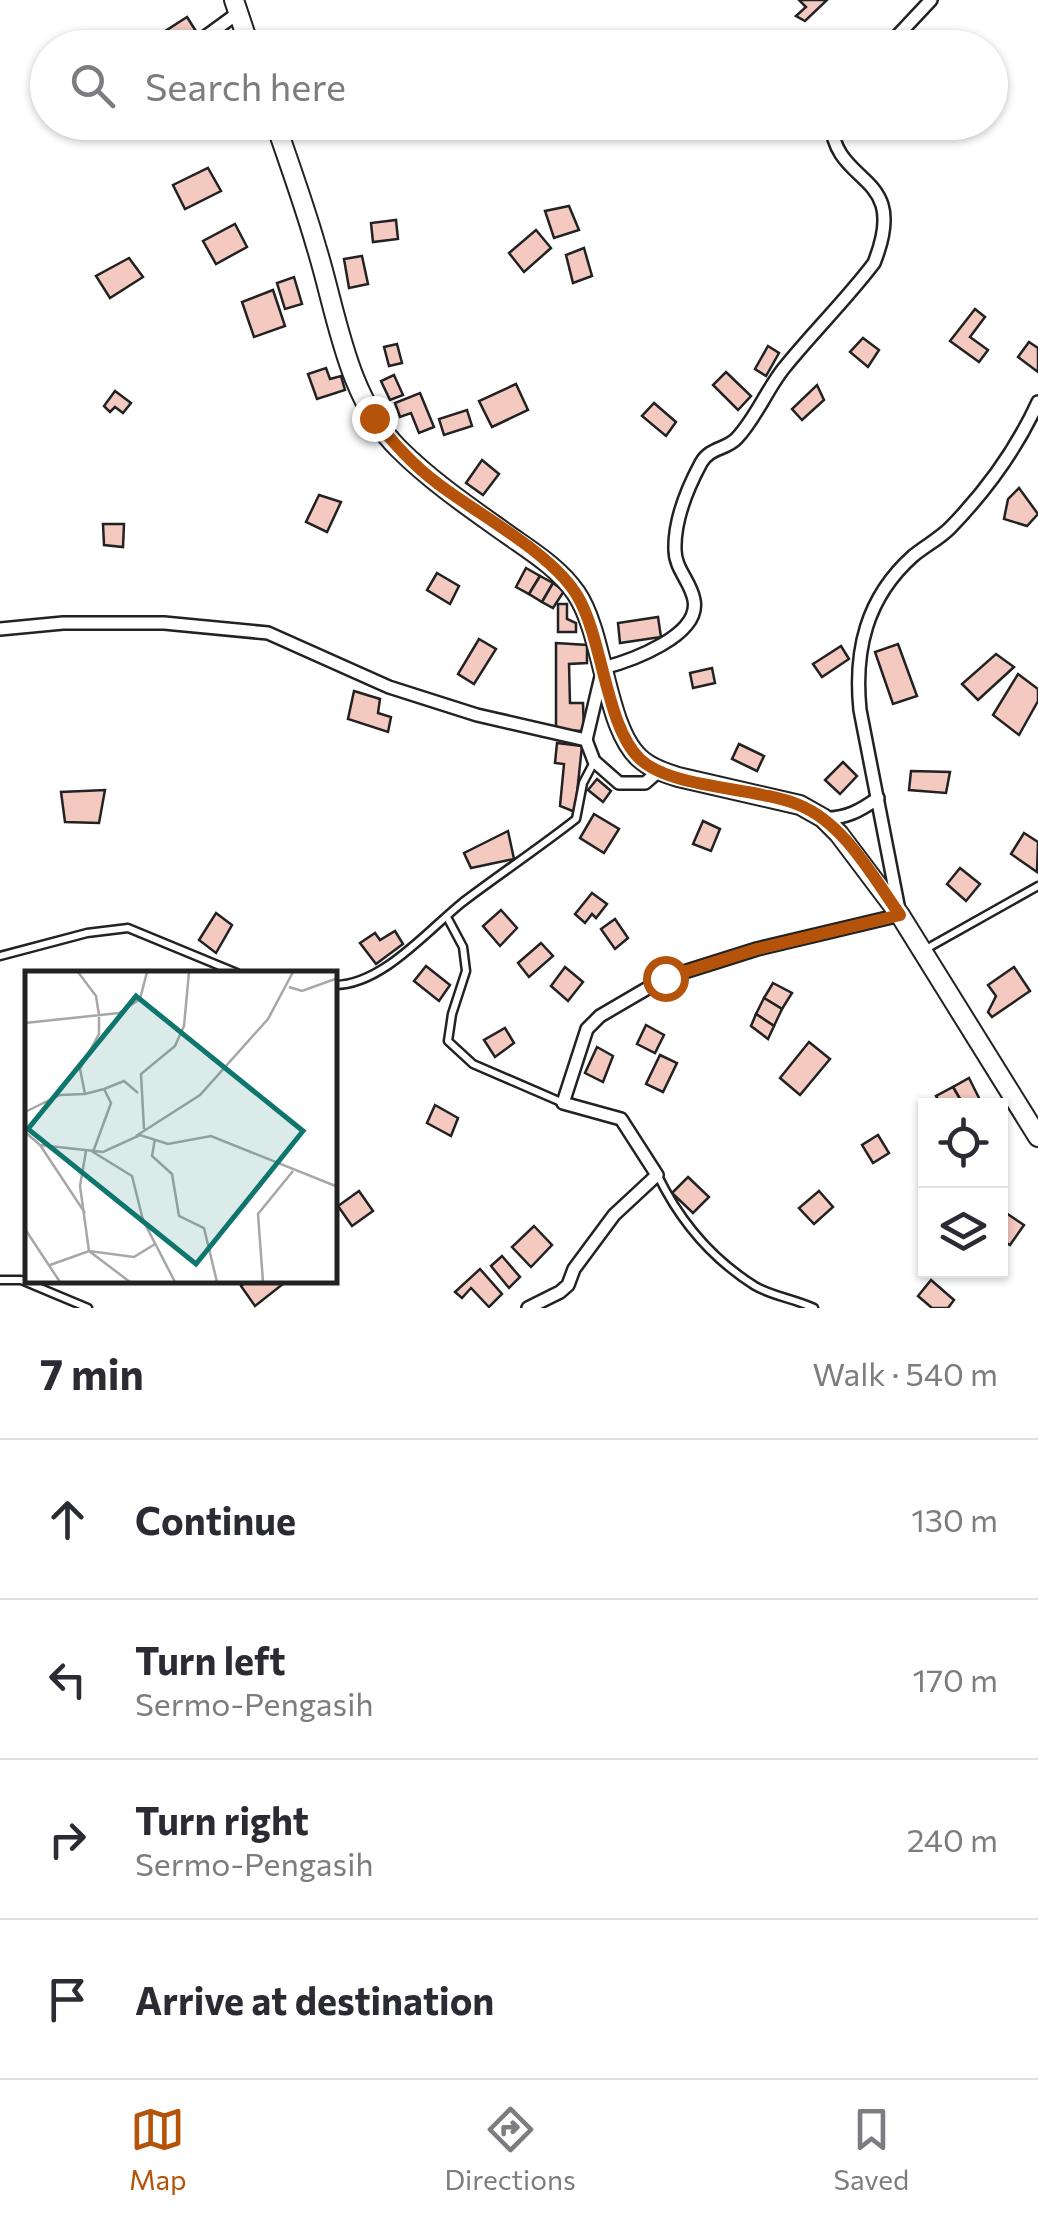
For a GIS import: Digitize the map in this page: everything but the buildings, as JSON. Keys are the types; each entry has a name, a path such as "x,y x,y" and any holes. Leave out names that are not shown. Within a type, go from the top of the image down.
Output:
{"main road":[{"path":"236,6 244,30"},
{"path":"281,140 316,244 351,369 374,418 396,446 434,482 556,571 576,592 589,618 621,729 640,760 659,771 800,805 822,818 900,915 1038,1137"}],"street":[{"path":"903,30 931,0"},
{"path":"210,30 236,6"},
{"path":"659,771 645,784 632,786 618,783 594,761 586,740 603,668 621,664 674,637 691,620 694,600 674,555 688,489 704,458 712,450 736,440 784,369 874,263 883,230 884,203 841,154 834,140"},
{"path":"528,1308 568,1285 574,1269 614,1215 658,1175 621,1119 562,1102 587,1029 600,1016 665,978 757,949 900,915 866,748 858,658 872,612 913,556 950,528 990,482 1038,402"},
{"path":"0,629 63,623 147,623 268,632 389,687 477,716 586,740"},
{"path":"822,818 853,814 878,798"}],"lane":[{"path":"338,984 352,984 410,950 576,818 583,783 594,761"},
{"path":"922,951 1038,886"},
{"path":"448,917 462,947 466,972 452,1014 448,1042 472,1064 562,1102"},
{"path":"0,956 128,928 232,971"},
{"path":"658,1175 676,1213 703,1244 757,1287 814,1308"},
{"path":"0,1280 25,1282"},
{"path":"28,1283 88,1308"}],"route":[{"path":"374,418 396,446 434,482 538,556 576,592 589,618 621,729 640,760 678,777 800,805 822,818 900,915 757,949 665,978"}]}
